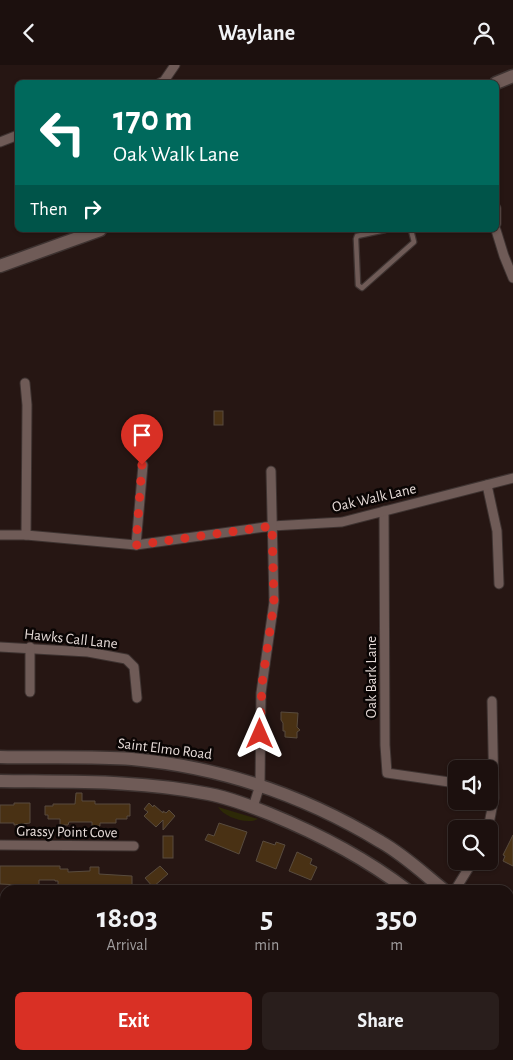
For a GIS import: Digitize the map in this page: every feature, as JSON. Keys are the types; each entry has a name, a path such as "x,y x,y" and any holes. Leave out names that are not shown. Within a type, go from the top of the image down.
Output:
{"main road":[{"path":"499,82 513,76"},
{"path":"0,266 94,232"},
{"name":"Saint Elmo Road","path":"0,757 105,758 158,762 204,770 260,785 318,808 383,842 438,885"},
{"path":"0,781 100,782 150,785 210,794 253,807 300,827 376,868 400,885"}],"street":[{"path":"165,80 175,65"},
{"path":"0,141 15,136"},
{"path":"497,232 513,278"},
{"path":"25,383 27,405 26,535"},
{"path":"136,545 142,465"},
{"path":"253,807 260,785 261,693 274,603 271,471"},
{"name":"Oak Walk Lane","path":"0,535 26,535 136,545 272,526 342,522 513,477"},
{"path":"487,485 497,531 499,584"},
{"name":"Oak Bark Lane","path":"384,511 385,735 387,773 448,782"},
{"name":"Hawks Call Lane","path":"0,647 30,647 88,652 126,659 134,667 137,698"},
{"path":"30,647 30,692"},
{"path":"491,760 492,701"},
{"name":"Grassy Point Cove","path":"0,845 134,847"},
{"path":"458,885 467,870"}],"lane":[{"path":"376,232 357,236 356,239 358,285 362,288 414,242 412,232"}],"shaded area":[{"path":"218,807 258,819 248,821 236,819 225,814"}],"building":[{"path":"214,411 223,411 223,425 214,425"},
{"path":"281,712 298,713 297,727 300,730 297,732 297,738 285,737"},
{"path":"76,793 82,793 82,801 95,801 95,804 130,804 130,816 127,816 127,819 116,819 116,823 100,823 100,826 92,826 92,822 69,822 68,825 60,825 60,819 48,819 48,815 45,815 45,806 75,804"},
{"path":"14,803 30,803 30,823 14,825 14,823 0,823 0,805 14,805"},
{"path":"149,803 163,813 163,811 166,813 169,810 175,816 163,830 163,820 156,827 144,816 148,812 144,809"},
{"path":"219,823 247,832 239,854 205,840 208,834 214,836"},
{"path":"513,835 513,866 503,861 505,856 503,855"},
{"path":"163,836 173,836 173,858 163,858"},
{"path":"263,841 275,845 276,842 285,845 276,869 256,861"},
{"path":"297,852 312,859 310,864 317,867 311,880 289,871"},
{"path":"0,866 60,866 60,869 68,869 68,872 90,871 90,867 99,867 99,874 132,876 132,885 58,885 58,881 55,880 39,880 39,885 0,884"},
{"path":"160,866 168,874 155,885 151,885 145,878"}],"route":[{"path":"142,465 136,545 272,526 274,603 262,684 260,734"}]}
